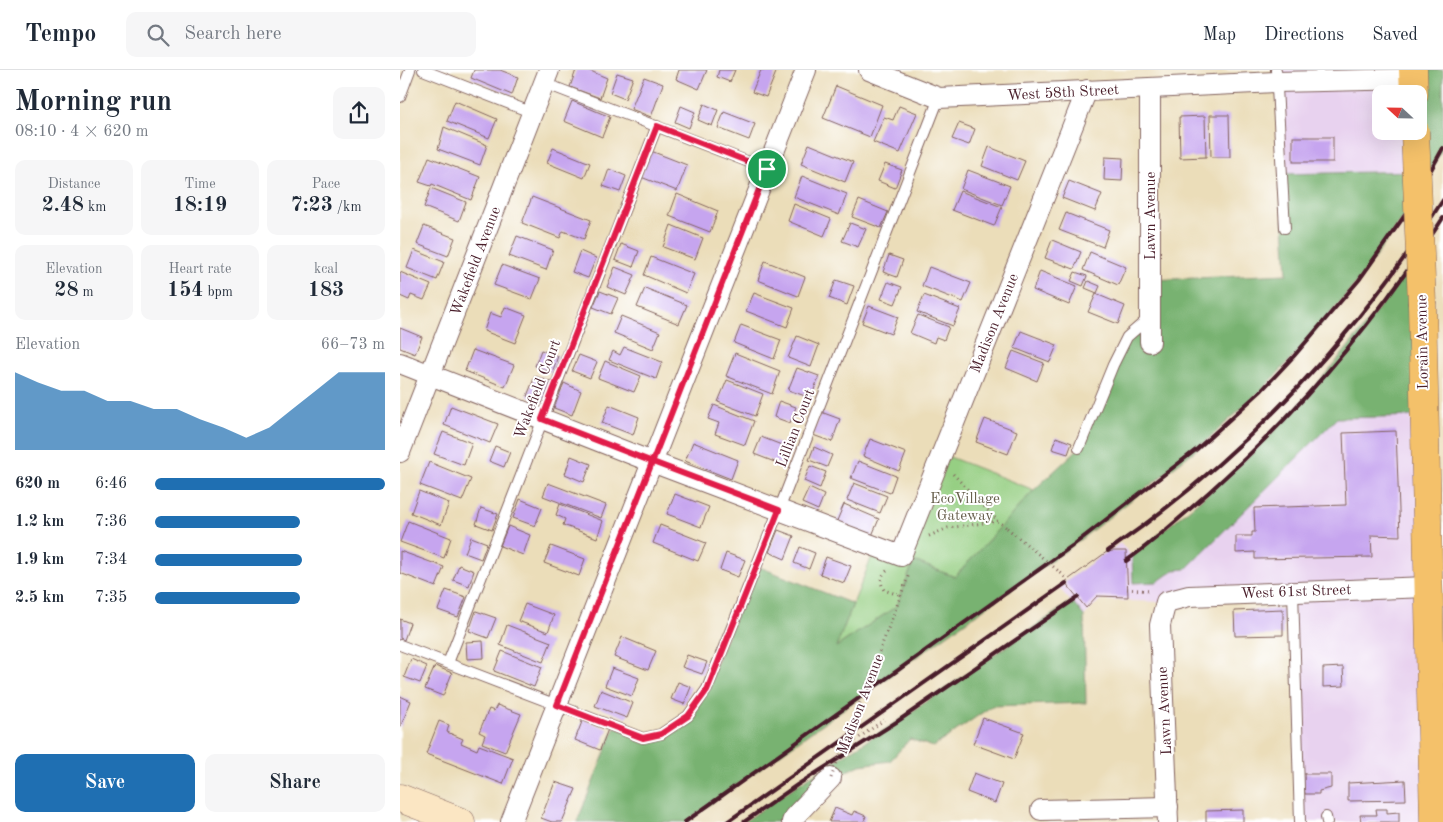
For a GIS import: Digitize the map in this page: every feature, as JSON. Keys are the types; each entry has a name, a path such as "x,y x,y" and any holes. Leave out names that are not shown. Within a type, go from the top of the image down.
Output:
{"main road":[{"name":"Lorain Avenue","path":"1415,140 1422,304 1427,587 1434,822"}],"street":[{"path":"511,822 806,70"},
{"name":"West 58th Street","path":"869,70 891,74 939,98 1087,90 1150,89 1276,76 1413,81"},
{"name":"Wakefield Avenue","path":"400,452 547,76"},
{"name":"Lawn Avenue","path":"1150,89 1150,342"},
{"name":"Madison Avenue","path":"895,562 1087,90"},
{"path":"400,363 779,510 895,562"},
{"name":"West 61st Street","path":"1160,598 1293,591 1427,587"},
{"name":"Lawn Avenue","path":"1160,598 1168,814"},
{"path":"792,822 806,803 831,778"},
{"path":"400,798 460,822"},
{"path":"1041,810 1168,814"}],"lane":[{"path":"400,97 410,70"},
{"path":"423,70 533,113"},
{"path":"547,76 657,126 767,169"},
{"path":"1276,76 1285,228"},
{"name":"Lillian Court","path":"557,705 643,738 661,734 688,716 703,696 779,510 939,98"},
{"name":"Wakefield Court","path":"448,663 657,126"},
{"path":"1079,448 1113,364 1127,337 1150,316"},
{"path":"1293,591 1300,822"},
{"path":"400,645 557,705"}],"path":[{"path":"953,474 998,521 1067,580"},
{"path":"927,541 929,536 948,528 998,521"},
{"path":"895,562 885,573 881,584 889,593 902,593"},
{"name":"Madison Avenue","path":"831,778 909,574"},
{"path":"1127,589 1150,591 1160,598"},
{"path":"843,749 884,720"}],"shaded area":[{"path":"1276,70 1413,70 1414,85 1372,85 1372,140 1415,140 1417,171 1281,174"},
{"path":"1424,416 1434,822 1300,822 1293,591 1166,602 1100,600 1084,616 1059,588 1120,543 1132,556 1133,583 1157,582 1174,570 1186,569 1337,418"}],"green space":[{"path":"1413,70 1443,70 1443,148 1410,208 1359,280 1294,356 1262,390 1197,449 1072,546 685,822 577,822 615,727 643,738 661,734 699,703 757,566 853,604 836,647 897,606 914,561 955,577 1034,490 1079,448 1127,337 1150,316 1150,280 1287,274 1281,174 1417,171 1418,140 1428,140 1428,85 1417,85"},
{"path":"1418,255 1424,416 1337,418 1186,569 1174,570 1157,582 1133,583 1132,556 1218,485 1292,412 1336,362"},
{"name":"EcoVillage Gateway","path":"942,454 1034,490 955,577 914,561 897,606 836,647 876,546 901,556"},
{"path":"1072,601 1084,616 1086,703 992,706 933,747 910,739 890,761 860,765 831,778 792,822 744,822 797,785 898,721"}],"building":[{"path":"474,70 500,70 518,77 512,95 471,78"},
{"path":"576,70 588,70 607,78 600,98 570,87"},
{"path":"679,70 707,70 699,89 676,79"},
{"path":"719,70 735,70 730,82 717,77"},
{"path":"761,70 777,70 766,97 752,92"},
{"path":"617,73 633,78 625,99 610,93"},
{"path":"644,77 663,84 651,117 631,109"},
{"path":"836,86 882,105 870,137 823,118"},
{"path":"455,101 497,119 489,138 447,121"},
{"path":"572,101 610,117 602,137 564,121"},
{"path":"704,104 718,110 712,126 698,120"},
{"path":"681,106 695,112 689,128 675,122"},
{"path":"899,106 917,113 900,153 873,142 884,117 893,120"},
{"path":"724,112 755,124 749,140 718,128"},
{"path":"1210,115 1229,115 1230,157 1211,157"},
{"path":"1205,116 1206,157 1180,158 1179,117"},
{"path":"959,123 975,129 969,145 952,139"},
{"path":"444,127 487,145 480,165 438,149"},
{"path":"1293,137 1333,137 1333,162 1293,162"},
{"path":"809,144 853,162 845,182 801,164"},
{"path":"989,147 1025,161 1017,180 982,166"},
{"path":"553,148 590,163 584,178 547,163"},
{"path":"651,151 687,165 677,191 641,177"},
{"path":"429,157 480,177 471,200 432,184 431,186 419,182"},
{"path":"1105,157 1123,158 1122,181 1104,180"},
{"path":"885,164 902,170 895,188 878,181"},
{"path":"609,169 626,176 620,192 603,186"},
{"path":"968,170 1010,186 1002,205 961,189"},
{"path":"802,176 847,194 839,215 794,197"},
{"path":"1069,181 1102,194 1095,211 1062,198"},
{"path":"431,188 466,202 459,221 424,207"},
{"path":"960,191 1002,207 994,226 952,210"},
{"path":"677,194 718,211 710,232 669,216"},
{"path":"532,197 591,220 584,239 563,231 560,238 522,223"},
{"path":"859,200 888,212 881,228 852,217"},
{"path":"794,204 831,219 824,236 788,221"},
{"path":"1066,213 1109,230 1103,247 1059,230"},
{"path":"850,223 866,229 858,247 842,241"},
{"path":"671,225 703,238 695,259 663,247"},
{"path":"424,226 455,238 448,256 417,244"},
{"path":"517,236 553,250 546,270 509,256"},
{"path":"1052,240 1081,252 1074,269 1045,258"},
{"path":"621,244 639,251 633,267 615,260"},
{"path":"414,250 444,262 437,280 407,268"},
{"path":"580,251 596,258 588,278 572,272"},
{"path":"1090,252 1126,267 1118,285 1083,270"},
{"path":"889,255 903,260 897,277 883,272"},
{"path":"651,257 694,274 686,293 644,275"},
{"path":"765,261 805,277 798,296 758,280"},
{"path":"502,265 540,279 532,299 494,285"},
{"path":"615,267 635,275 626,295 607,287"},
{"path":"929,267 971,283 963,302 922,286"},
{"path":"1040,271 1077,286 1069,305 1033,290"},
{"path":"400,272 431,285 424,300 411,295 409,300 400,296"},
{"path":"1075,272 1087,276 1083,286 1071,281"},
{"path":"836,280 854,286 847,305 829,298"},
{"path":"1088,281 1100,286 1097,293 1085,288"},
{"path":"888,282 902,287 895,304 881,299"},
{"path":"645,288 687,305 679,324 637,307"},
{"path":"600,291 618,298 611,314 593,307"},
{"path":"754,293 794,308 787,327 746,311"},
{"path":"1096,294 1125,306 1118,324 1088,312"},
{"path":"924,295 960,309 953,326 917,312"},
{"path":"869,306 898,317 891,334 862,323"},
{"path":"505,307 526,315 515,343 484,331 490,313 501,317"},
{"path":"918,315 949,327 944,340 936,337 934,343 910,333"},
{"path":"621,316 660,332 653,349 614,333"},
{"path":"741,325 781,340 774,359 734,343"},
{"path":"400,328 422,337 415,354 400,348"},
{"path":"1021,331 1057,345 1050,362 1014,348"},
{"path":"797,336 819,345 811,367 788,358"},
{"path":"624,347 662,362 656,379 609,360 613,351 620,355"},
{"path":"473,350 514,365 505,387 465,371"},
{"path":"541,350 558,356 552,373 535,366"},
{"path":"1013,351 1044,363 1037,381 1006,368"},
{"path":"735,353 780,371 772,394 726,376"},
{"path":"579,355 597,362 590,378 572,371"},
{"path":"605,361 641,376 634,392 598,378"},
{"path":"797,368 819,376 811,398 788,390"},
{"path":"535,376 551,382 543,403 527,396"},
{"path":"727,380 763,394 755,416 718,402"},
{"path":"564,383 581,391 572,415 554,408"},
{"path":"779,401 796,407 790,423 774,417"},
{"path":"609,405 639,417 633,435 602,423"},
{"path":"714,405 754,421 745,445 715,434 719,423 708,419"},
{"path":"451,406 498,424 490,443 444,425"},
{"path":"821,412 840,419 832,442 813,435"},
{"path":"985,419 1017,431 1008,454 976,442"},
{"path":"1396,431 1400,536 1371,535 1372,557 1255,559 1255,552 1236,553 1236,536 1252,536 1252,532 1255,532 1254,508 1346,505 1343,433"},
{"path":"443,432 472,443 464,465 434,454"},
{"path":"761,437 792,449 785,466 754,454"},
{"path":"1056,437 1072,443 1068,454 1052,449"},
{"path":"870,439 906,453 899,471 863,456"},
{"path":"693,442 738,460 731,479 685,461"},
{"path":"495,446 510,452 504,467 489,461"},
{"path":"814,447 832,455 827,467 809,460"},
{"path":"571,456 591,464 584,482 565,474"},
{"path":"858,461 896,476 890,493 851,478"},
{"path":"429,462 471,479 462,501 420,485"},
{"path":"810,466 826,472 820,488 804,481"},
{"path":"548,483 606,505 601,518 543,496"},
{"path":"854,483 887,496 880,513 847,500"},
{"path":"809,488 824,495 818,510 802,503"},
{"path":"419,491 449,503 441,525 411,513"},
{"path":"675,494 709,507 701,527 667,514"},
{"path":"520,499 542,508 535,526 513,518"},
{"path":"560,504 603,521 597,538 563,525 565,519 556,515"},
{"path":"844,504 879,519 871,538 836,523"},
{"path":"481,508 498,514 492,530 476,524"},
{"path":"408,521 451,538 444,558 400,542"},
{"path":"660,525 706,543 698,561 653,543"},
{"path":"508,526 530,535 523,555 500,546"},
{"path":"778,530 794,536 785,559 769,552"},
{"path":"471,537 487,543 481,559 465,553"},
{"path":"551,546 585,559 579,576 544,563"},
{"path":"800,547 815,553 809,569 794,563"},
{"path":"400,551 444,567 436,587 400,573"},
{"path":"1108,551 1126,551 1128,597 1097,596 1086,608 1065,582"},
{"path":"726,553 745,560 738,577 720,570"},
{"path":"826,557 851,566 844,583 820,574"},
{"path":"459,565 474,571 469,586 453,580"},
{"path":"446,590 466,597 458,617 438,610"},
{"path":"525,604 554,615 548,632 518,621"},
{"path":"1283,609 1283,635 1235,636 1234,611"},
{"path":"476,611 496,618 488,638 469,631"},
{"path":"400,619 410,623 404,640 400,638"},
{"path":"507,625 551,642 543,662 500,645"},
{"path":"622,637 656,651 648,670 614,657"},
{"path":"483,641 484,658 467,659 466,642"},
{"path":"502,651 542,667 534,687 494,671"},
{"path":"687,655 707,662 702,674 682,667"},
{"path":"411,659 427,666 420,683 404,677"},
{"path":"435,666 452,673 443,696 425,689"},
{"path":"1343,667 1344,686 1323,687 1323,668"},
{"path":"612,668 639,678 632,696 605,686"},
{"path":"678,682 691,687 684,704 671,699"},
{"path":"601,690 633,703 627,718 595,706"},
{"path":"400,696 411,701 400,728"},
{"path":"497,705 521,714 505,752 482,743 485,735 479,732 489,709 494,711"},
{"path":"983,718 1024,733 1014,759 973,744"},
{"path":"583,719 608,729 600,750 575,740"},
{"path":"439,721 449,725 447,732 463,739 461,743 477,750 479,745 513,758 503,784 426,754"},
{"path":"974,773 1002,784 995,803 967,792"},
{"path":"1303,774 1331,774 1331,788 1319,791 1319,794 1305,794"},
{"path":"1405,780 1406,800 1348,801 1348,783"},
{"path":"555,782 576,789 562,822 552,822 541,818"},
{"path":"835,808 852,815 854,811 866,816 864,821 867,822 829,822"},
{"path":"1376,809 1387,809 1387,813 1399,812 1399,822 1361,822 1360,815 1377,815"},
{"path":"1243,810 1243,822 1206,822 1206,811"}],"railway":[{"path":"685,822 1072,546 1197,449 1262,390 1294,356 1359,280 1410,208 1443,148"},
{"path":"1108,551 1186,492 1223,460 1293,393 1326,357 1387,281 1443,200"},
{"path":"1126,561 1158,537 1208,493 1305,398 1391,293 1443,218"},
{"path":"727,822 1066,583"},
{"path":"744,822 797,785 898,721 1078,597"}],"route":[{"path":"767,169 657,126 542,419 652,462 779,510 707,690 688,716 661,734 643,738 557,705 628,523 652,462 744,228 767,169"}]}
